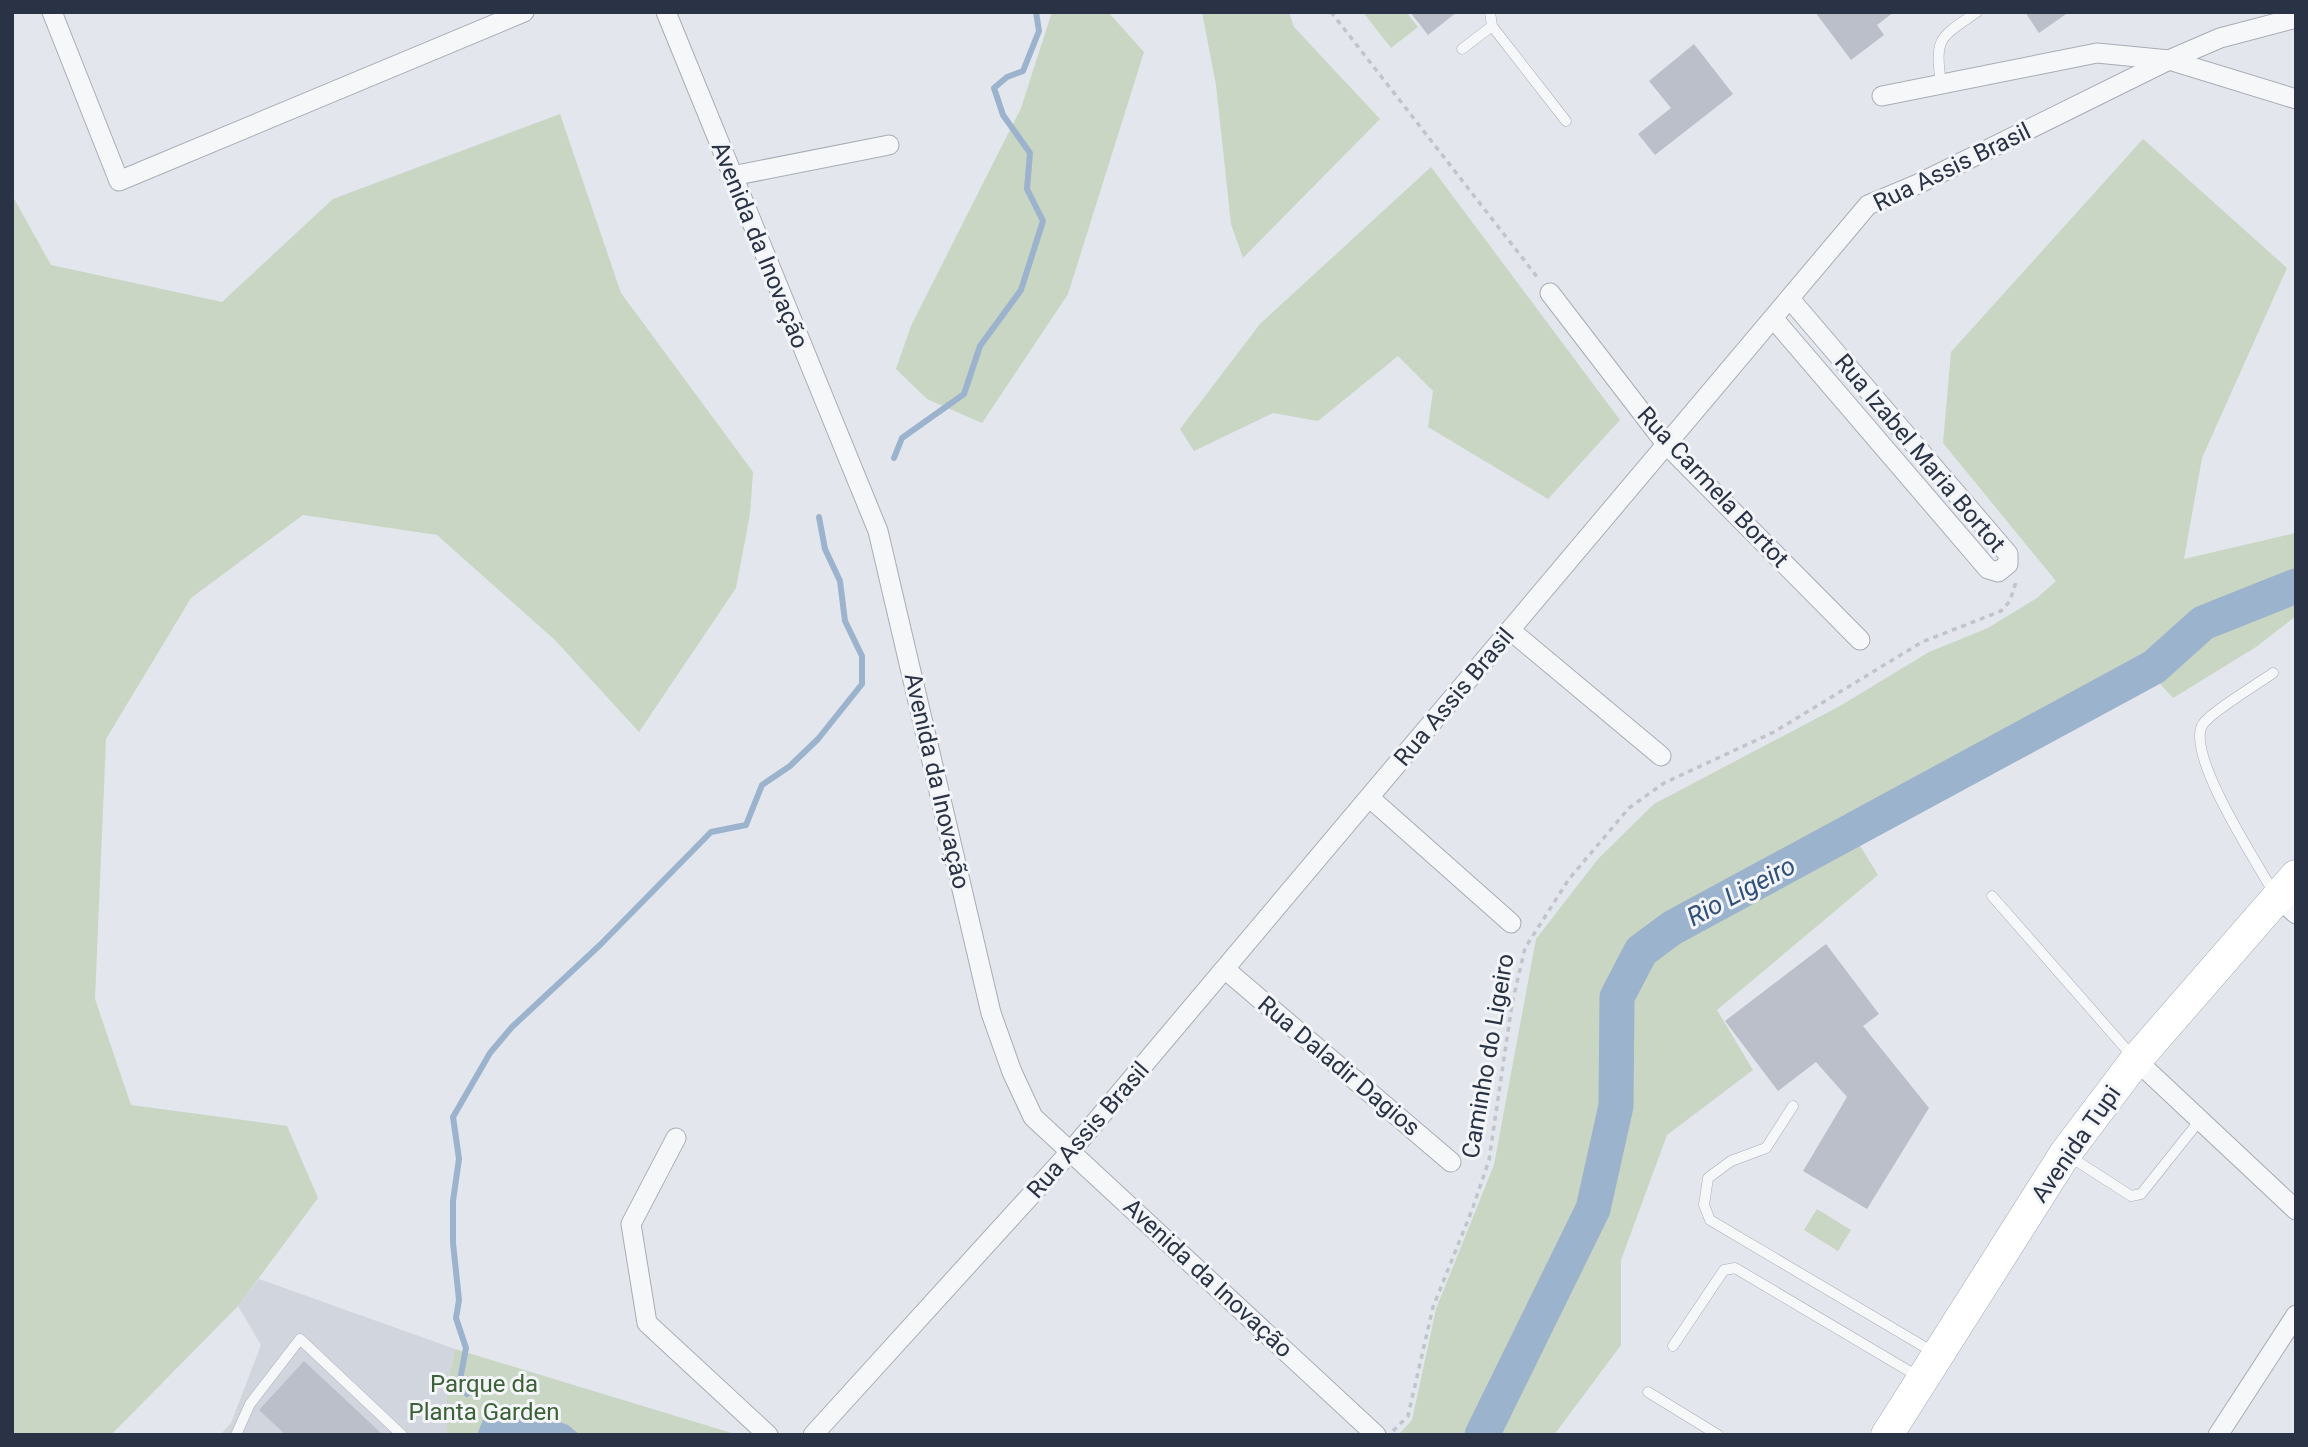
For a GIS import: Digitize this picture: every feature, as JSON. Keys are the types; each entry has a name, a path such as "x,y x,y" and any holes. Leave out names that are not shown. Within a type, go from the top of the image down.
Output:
{"main road":[{"name":"Avenida Tupi","path":"1887,1435 2065,1154 2136,1060 2289,895"}],"street":[{"path":"52,12 119,181 524,12"},
{"name":"Avenida da Inovação","path":"666,12 878,531 991,1013 1033,1117 1376,1435"},
{"name":"Rua Assis Brasil","path":"813,1435 1071,1151 1868,205 1918,184 2169,60 2220,38 2296,18"},
{"name":"Rua Assis Brasil","path":"1882,96 2097,53 2169,60"},
{"path":"2169,60 2296,99"},
{"path":"732,176 889,145"},
{"name":"Rua Carmela Bortot","path":"1550,293 1666,444 1860,639"},
{"name":"Rua Izabel Maria Bortot","path":"1773,318 1988,569 1998,572 2008,564 2008,554 1790,299"},
{"path":"1510,630 1661,755"},
{"path":"1370,798 1511,923"},
{"name":"Rua Daladir Dagios","path":"1226,970 1451,1161"},
{"path":"2136,1060 2296,1210"},
{"path":"676,1138 631,1224 647,1323 768,1435"},
{"path":"2218,1435 2296,1315"}],"lane":[{"path":"1490,12 1492,26 1566,121"},
{"path":"1941,85 1937,49 1946,33 1977,12"},
{"path":"1462,49 1492,26"},
{"path":"2273,673 2203,724 2198,743 2206,771 2289,895"},
{"path":"1992,896 2136,1060"},
{"path":"1793,1106 1766,1147 1731,1161 1708,1178 1704,1205 1710,1220 1930,1366"},
{"path":"2065,1154 2131,1196 2141,1194 2200,1120"},
{"path":"1673,1346 1724,1270 1735,1268 1930,1366"},
{"path":"236,1435 250,1404 300,1339 402,1435"},
{"path":"1648,1392 1718,1435"}],"path":[{"path":"1331,12 1550,293"},
{"name":"Caminho do Ligeiro","path":"1388,1435 1408,1416 1433,1307 1489,1160 1512,1004 1525,948 1569,879 1629,808 1664,783 1774,732 1922,642 2001,611 2010,601 2020,564 2008,554"}],"shaded area":[{"path":"259,1279 455,1349 447,1388 447,1435 220,1435 231,1423 261,1345 238,1306"}],"green space":[{"path":"1052,12 1108,12 1144,52 1068,294 982,423 927,399 896,369 911,326 1021,108"},
{"path":"1202,12 1289,12 1294,27 1380,119 1243,258 1231,224 1216,85"},
{"path":"1363,12 1406,12 1418,27 1391,48"},
{"path":"560,114 621,293 753,472 750,514 736,588 639,732 555,640 437,535 303,515 191,598 106,739 95,999 131,1105 287,1126 318,1198 238,1306 111,1435 12,1435 12,195 51,265 222,302 333,199"},
{"path":"2143,139 2287,268 2202,458 2184,559 2296,533 2296,616 2256,647 2173,698 2152,675 1856,839 1878,875 1717,1010 1753,1070 1667,1135 1621,1260 1621,1345 1554,1435 1398,1435 1412,1420 1436,1309 1494,1165 1536,939 1598,859 1654,804 1840,706 1929,652 1988,628 2037,598 2056,581 1943,443 1951,352"},
{"path":"1431,167 1620,420 1548,499 1428,427 1433,391 1398,356 1318,421 1273,413 1194,451 1180,429 1260,324"},
{"path":"1817,1209 1851,1230 1838,1251 1804,1230"},
{"name":"Parque da Planta Garden","path":"455,1349 738,1435 447,1435 447,1388"}],"water":[{"path":"508,1404 568,1425 580,1435 477,1435 486,1412"}],"building":[{"path":"1410,12 1457,12 1428,35"},
{"path":"1815,12 1894,12 1877,25 1884,35 1851,60"},
{"path":"2025,12 2069,12 2039,33"},
{"path":"1694,44 1733,94 1655,155 1638,134 1671,108 1649,81"},
{"path":"1826,944 1879,1014 1863,1026 1929,1108 1867,1209 1803,1171 1847,1097 1816,1062 1778,1091 1725,1021"},
{"path":"304,1361 383,1435 286,1435 259,1410"}],"waterway":[{"path":"894,458 902,438 964,394 980,346 1021,290 1043,221 1027,189 1030,153 1003,115 994,88 1007,77 1023,71 1039,31 1036,12"},
{"path":"467,1394 459,1385 466,1348 456,1318 459,1300 453,1243 453,1201 459,1159 453,1117 490,1053 512,1027 600,945 711,832 746,825 762,785 790,766 818,739 862,684 862,656 845,621 840,581 825,549 819,517"},
{"name":"Rio Ligeiro","path":"1482,1435 1593,1209 1616,1106 1617,997 1641,951 1672,928 2154,667 2203,623 2296,586"}]}
